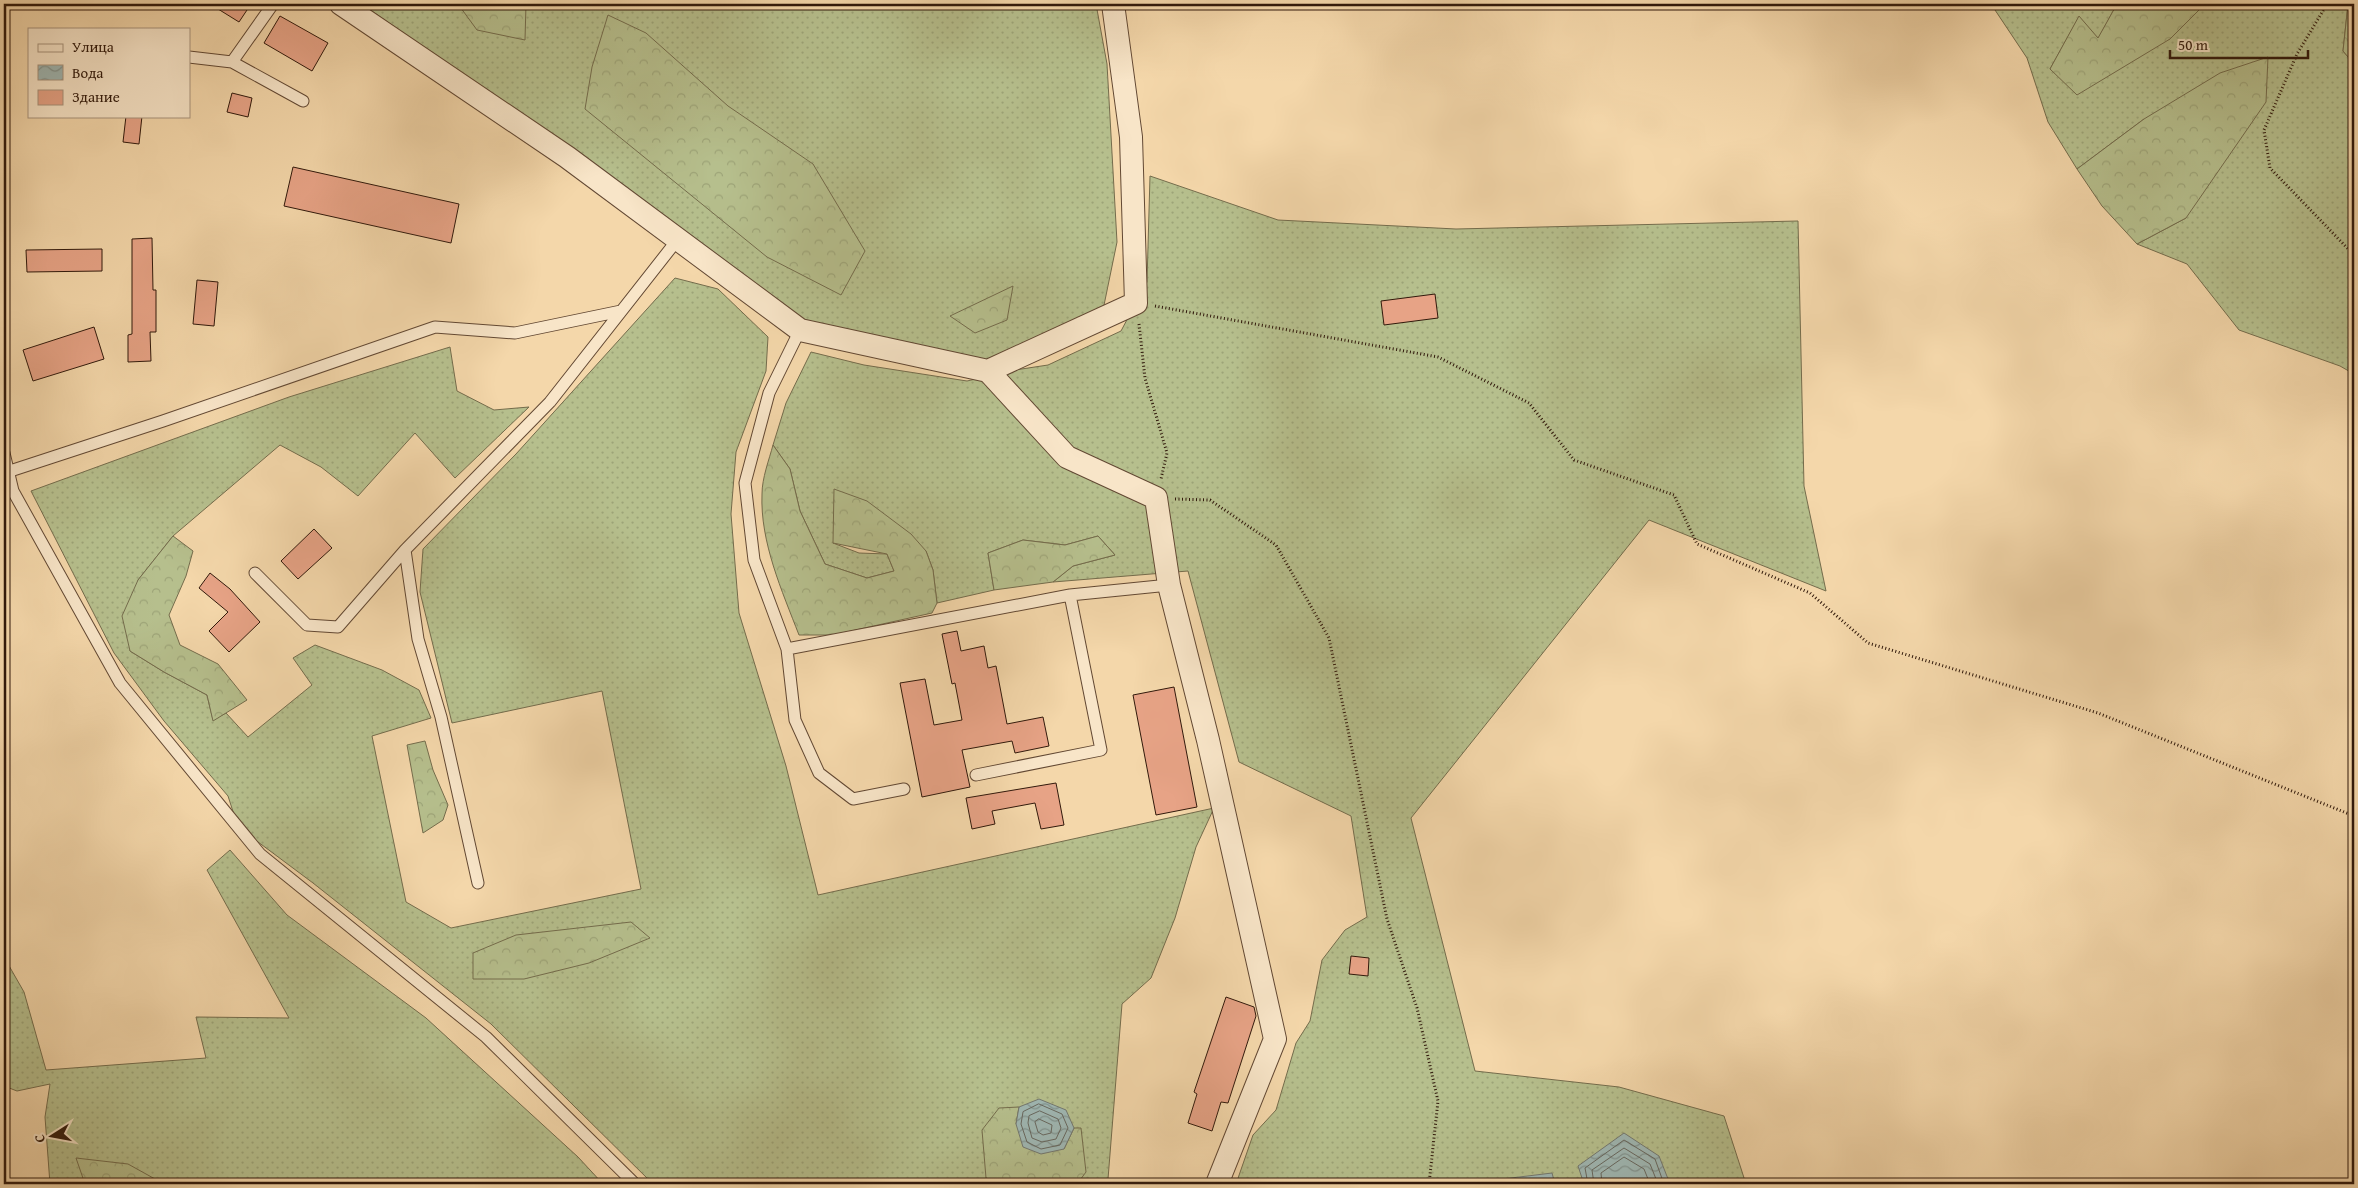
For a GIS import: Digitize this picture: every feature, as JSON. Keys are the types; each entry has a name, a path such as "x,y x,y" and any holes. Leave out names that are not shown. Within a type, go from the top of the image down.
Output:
{"street":[{"path":"341,4 567,157 800,330 988,371 1067,457 1156,498 1169,584 1210,750 1275,1039 1217,1184"},
{"path":"988,371 1136,303 1131,137 1113,4"}],"lane":[{"path":"232,62 273,4"},
{"path":"190,57 232,62 303,101"},
{"path":"255,573 307,626 338,627 405,550 550,402 678,239"},
{"path":"6,473 435,327 515,333 621,311"},
{"path":"800,330 769,393 746,483 754,560 788,649 795,720 818,774 853,798 904,789"},
{"path":"4,453 6,473 13,491 120,683 260,854 486,1037 635,1184"},
{"path":"405,550 418,639 440,717 478,883"},
{"path":"788,649 1070,596 1169,584"},
{"path":"976,775 1101,750 1070,596"}],"path":[{"path":"2328,4 2297,54 2264,130 2270,168 2354,255"},
{"path":"1429,1184 1438,1101 1417,1008 1387,920 1329,638 1276,545 1210,500 1156,498 1167,453 1145,378 1136,303 1438,357 1529,403 1574,460 1674,495 1696,544 1810,593 1868,643 2098,713 2354,816"}],"green space":[{"path":"362,4 1096,4 1107,64 1117,242 1103,310 986,362 804,322 609,179"},
{"path":"458,4 526,4 525,40 477,30"},
{"path":"1991,4 2117,4 2098,39 2079,17 2050,69 2170,39 2205,4 2348,4 2343,51 2354,64 2354,374 2340,366 2239,330 2187,264 2137,244 2186,218 2144,119 2077,169 2048,122 2027,58"},
{"path":"2117,4 2205,4 2170,39 2077,95 2050,69 2079,16 2098,38"},
{"path":"2348,4 2354,4 2354,64 2343,51"},
{"path":"608,15 646,33 728,106 813,164 865,251 841,295 767,257 585,109 592,67"},
{"path":"2268,57 2266,102 2186,218 2137,244 2102,206 2077,169 2144,119 2220,73"},
{"path":"1150,176 1278,220 1456,229 1798,221 1804,486 1826,591 1649,520 1411,818 1475,1071 1619,1087 1724,1116 1746,1184 1236,1184 1253,1135 1276,1110 1296,1043 1310,1021 1322,960 1345,930 1367,917 1351,816 1239,762 1188,571 1053,582 1073,566 1115,555 1098,536 1065,545 1023,540 988,553 994,590 937,603 933,570 926,551 833,543 859,553 887,554 894,571 867,578 825,564 800,511 790,469 773,445 786,403 811,352 864,365 967,381 1048,365 1121,331 1147,282"},
{"path":"675,278 718,289 768,337 766,371 736,452 731,514 739,613 786,766 818,895 1214,808 1196,847 1175,918 1151,978 1122,1004 1108,1179 1127,1184 653,1184 491,1024 313,883 238,827 228,796 164,721 114,653 31,491 289,397 450,347 457,391 494,410 529,407 455,478 415,433 358,496 321,467 280,445 173,536 138,580 130,651 207,695 213,720 226,713 248,737 312,685 293,658 315,645 382,670 419,690 431,718 372,736 406,902 451,928 641,889 602,691 452,723 420,592 423,549 516,454"},
{"path":"1013,286 1007,320 975,333 950,316"},
{"path":"773,445 790,469 800,511 825,564 867,578 894,571 887,554 833,543 834,489 867,501 911,534 926,551 933,570 937,603 932,613 833,635 799,635 773,566 762,512 764,475"},
{"path":"173,536 193,551 186,576 169,615 180,645 218,664 247,700 213,721 207,695 130,651 122,616 138,580"},
{"path":"1098,536 1115,555 1073,566 1053,582 994,590 988,553 1023,540 1065,545"},
{"path":"425,741 433,770 448,805 443,820 423,833 407,745"},
{"path":"230,850 287,915 426,1018 578,1157 603,1184 50,1184 45,1117 50,1084 17,1091 4,1086 4,957 24,992 46,1070 206,1058 196,1017 289,1018 207,870"},
{"path":"631,922 650,938 589,963 524,979 473,979 473,953 516,935"},
{"path":"1019,1107 1016,1124 1064,1149 1074,1128 1081,1128 1086,1172 1077,1184 1007,1184 986,1178 982,1130 999,1108"},
{"path":"76,1158 128,1164 164,1184 85,1184"}],"water":[{"path":"1039,1099 1066,1110 1074,1128 1064,1149 1041,1154 1023,1147 1016,1124 1019,1107"},
{"path":"1624,1133 1659,1156 1670,1184 1584,1184 1578,1166"},
{"path":"1552,1173 1555,1184 1498,1184 1503,1179"}],"building":[{"path":"210,4 251,4 239,22"},
{"path":"280,16 328,43 312,71 264,43"},
{"path":"232,93 252,98 248,117 227,112"},
{"path":"126,118 142,118 139,144 123,142"},
{"path":"293,167 459,204 451,243 284,206"},
{"path":"152,238 153,290 156,290 156,332 150,332 151,361 128,362 128,335 132,334 132,239"},
{"path":"102,249 102,271 27,272 26,250"},
{"path":"197,280 218,282 214,326 193,324"},
{"path":"1435,294 1438,318 1384,325 1381,301"},
{"path":"94,327 104,359 33,381 23,350"},
{"path":"314,529 332,548 298,579 281,561"},
{"path":"210,573 230,589 260,622 229,652 209,631 228,612 199,588"},
{"path":"957,631 961,651 984,646 988,668 996,666 1007,724 1043,717 1049,746 1015,753 1012,741 962,750 970,787 922,797 900,683 925,679 934,725 962,720 955,683 952,684 942,634"},
{"path":"1174,687 1197,807 1156,815 1133,695"},
{"path":"1056,783 1064,825 1041,829 1035,803 992,811 995,824 972,829 966,798"},
{"path":"1351,956 1369,958 1368,976 1349,974"},
{"path":"1226,997 1254,1007 1256,1016 1228,1103 1221,1102 1212,1131 1188,1123 1197,1094 1194,1092"}]}
